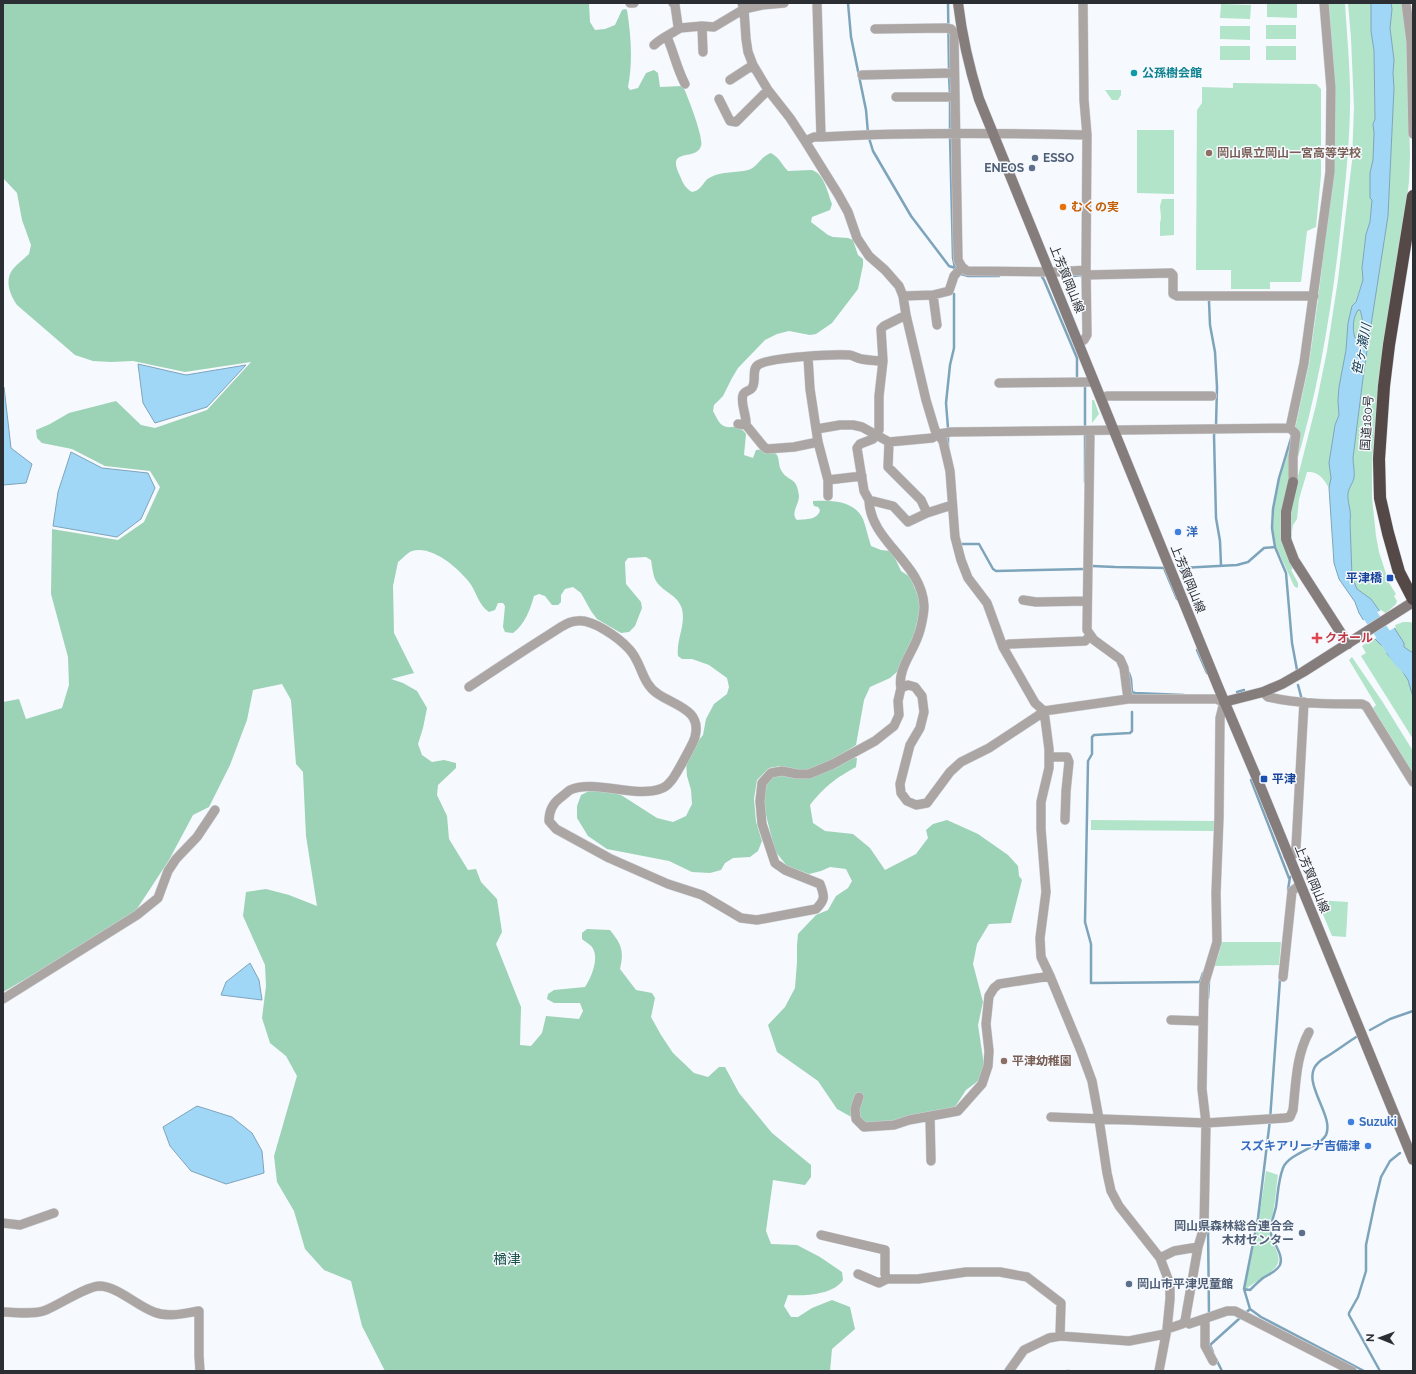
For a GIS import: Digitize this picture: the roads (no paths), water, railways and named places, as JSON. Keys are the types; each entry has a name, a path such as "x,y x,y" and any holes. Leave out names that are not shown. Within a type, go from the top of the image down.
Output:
{"highway":[{"name":"国道180号","path":"1413,196 1387,359 1382,400 1379,459 1380,498 1388,533 1399,572 1413,601"}],"main road":[{"name":"上芳賀岡山線","path":"958,3 954,32 971,72 980,99 1224,702 1413,1160"},
{"path":"1292,482 1286,512 1286,539 1294,560 1348,643"},
{"path":"1224,702 1263,692 1282,684 1398,613 1413,601"}],"street":[{"path":"673,3 675,5 678,26 680,28"},
{"path":"654,45 659,40 667,37 680,28 702,26 714,27 743,6 784,3"},
{"path":"817,3 821,137"},
{"path":"1292,482 1292,430 1314,296 1330,172 1332,88 1324,3"},
{"path":"1406,3 1411,42 1413,134"},
{"path":"1079,342 1084,340 1087,335 1084,271 1083,4"},
{"path":"743,6 748,52 753,65 768,90 790,118 805,141 841,200 848,212 857,238 869,256 885,270 899,286 903,296 906,316 934,430 939,434 943,441 950,471 955,537 961,560 968,578 987,603 1003,647 1035,703 1044,710 1049,768 1041,802 1041,829 1046,892 1040,938 1041,957 1081,1051 1092,1081 1111,1191 1119,1206 1160,1258 1170,1284 1170,1299 1166,1332 1159,1371"},
{"path":"702,26 703,52"},
{"path":"875,29 954,32 950,73 958,260 962,268 967,272 1084,271 1171,273 1173,275 1173,294 1177,296 1314,296"},
{"path":"667,37 685,84"},
{"path":"730,80 753,65"},
{"path":"862,75 950,73"},
{"path":"719,99 730,121 736,122 768,90"},
{"path":"896,97 951,97"},
{"path":"805,141 814,137 868,134 1084,135"},
{"path":"903,296 933,295 949,291 954,276 962,268"},
{"path":"933,295 937,326"},
{"path":"469,687 528,647 576,620 588,621 610,633 629,648 635,655 648,685 657,694 692,714 696,725 695,738 670,783 661,789 645,791 585,787 570,790 556,801 550,810 549,821 556,829 609,858 668,884 702,895 741,918 757,920 816,909 822,902 824,894 820,884 786,870 775,863 762,824 760,801 762,783 771,774 782,771 797,774 809,774 833,764 875,741 894,726 899,715 898,701 902,672 918,636 924,607 921,586 912,570 893,549 872,519 869,508 869,500 864,491 857,448 860,444 873,439 879,430 879,396 883,362 882,329 884,326 906,316"},
{"path":"818,442 794,448 767,449 742,425 746,421 742,397 744,393 752,389 755,383 755,369 759,365 774,360 808,357 813,355 852,355 862,359 883,362"},
{"path":"808,357 810,389 818,442 828,480 828,496"},
{"path":"999,383 1094,382"},
{"path":"1101,399 1107,396 1212,396"},
{"path":"817,429 840,425 852,425 862,428 889,442 932,438 939,434 951,432 1216,429 1292,430"},
{"path":"1087,430 1085,601 1088,638"},
{"path":"889,442 888,466 922,500 927,513"},
{"path":"828,480 842,477 862,476"},
{"path":"869,500 893,506 908,522 927,513 952,505"},
{"path":"1023,600 1036,602 1085,601"},
{"path":"1003,647 1009,644 1088,638 1094,640 1120,658 1124,668 1128,699"},
{"path":"901,688 908,685 915,687 922,696 924,712 920,728 910,746 900,784 901,793 907,801 916,805 927,803 950,772 961,762 989,748 1036,717 1044,710 1128,699 1216,699 1224,702 1220,718 1220,817 1216,893 1217,942 1205,982 1203,1021 1202,1089 1208,1123 1204,1227 1198,1247 1185,1322"},
{"path":"1263,692 1268,698 1326,704 1362,704 1366,706 1413,782"},
{"path":"1288,856 1294,854 1296,847 1302,702"},
{"path":"1049,757 1067,757 1069,762 1065,820"},
{"path":"3,999 137,915 158,898 168,872 176,859 197,837 215,810"},
{"path":"1281,839 1293,835"},
{"path":"1284,977 1292,891 1300,885"},
{"path":"859,1097 855,1109 856,1120 864,1127 894,1125 909,1120 958,1111 982,1084 988,1066 989,1051 986,1024 990,996 994,988 999,984 1050,976"},
{"path":"1171,1020 1203,1021"},
{"path":"1051,1117 1208,1123 1290,1117 1293,1110 1299,1054 1302,1044 1309,1032"},
{"path":"930,1117 931,1161"},
{"path":"3,1223 20,1225 54,1213"},
{"path":"821,1235 885,1250 885,1274 887,1278"},
{"path":"1160,1258 1174,1251 1198,1247"},
{"path":"858,1274 878,1283 887,1278 918,1279 966,1272 1000,1272 1027,1277 1061,1303 1060,1336"},
{"path":"3,1312 45,1311 89,1289 99,1286 119,1292 154,1312 165,1315 199,1311 200,1371"},
{"path":"1009,1371 1024,1350 1050,1338 1060,1336 1129,1341 1166,1332 1185,1322 1189,1324 1227,1311 1235,1311 1244,1315 1352,1371"},
{"path":"1207,1318 1204,1346 1213,1362"}],"water":[{"path":"1371,3 1391,3 1392,9 1390,28 1394,60 1394,88 1388,216 1364,370 1353,458 1354,478 1348,493 1352,577 1357,589 1371,599 1381,613 1367,626 1359,613 1355,602 1339,579 1334,563 1329,488 1331,478 1329,463 1335,425 1339,415 1339,387 1346,350 1348,323 1352,306 1356,302 1363,280 1362,268 1366,234 1370,222 1372,200 1370,198 1370,173 1373,160 1373,124 1375,119 1374,51 1371,31","holes":["1358,310 1360,310 1362,317 1362,332 1359,339 1355,338 1353,327 1355,316"]},
{"path":"138,364 186,375 246,365 207,407 155,423 143,403"},
{"path":"4,387 11,448 32,464 26,483 3,485"},
{"path":"71,452 102,468 148,473 155,488 141,519 117,537 53,526 58,492"},
{"path":"1393,626 1404,643 1404,647 1413,653 1413,697 1408,680 1401,669 1387,654 1387,647 1381,645 1374,638"},
{"path":"250,963 259,980 262,1000 221,995 226,982"},
{"path":"197,1106 232,1117 252,1133 262,1151 264,1173 226,1184 191,1171 170,1146 163,1127"}],"waterway":[{"path":"848,3 851,37 866,110 868,133"},
{"path":"948,3 949,71"},
{"path":"949,76 950,95"},
{"path":"950,100 950,131"},
{"path":"869,138 873,151 911,216 949,266 955,268 953,258 950,136"},
{"path":"961,274 968,276 999,276"},
{"path":"1041,275 1077,358 1077,376"},
{"path":"1073,276 1082,275 1082,277"},
{"path":"948,428 946,403 950,365 954,348 954,294"},
{"path":"1209,301 1210,325 1215,352 1217,387 1216,426 1214,435 1216,518 1220,541 1221,565"},
{"path":"1085,386 1085,428"},
{"path":"1085,433 1085,482"},
{"path":"1292,435 1279,478 1273,509 1272,528 1275,547 1286,573 1292,643 1297,670"},
{"path":"948,436 948,446"},
{"path":"959,544 979,544 993,569 996,571 1084,569"},
{"path":"1181,568 1237,565 1248,562 1264,548 1275,547"},
{"path":"1092,566 1166,568"},
{"path":"1164,568 1177,599"},
{"name":"笹ヶ瀬川","path":"1368,612 1400,659 1413,672"},
{"path":"1197,650 1207,673"},
{"path":"1129,673 1132,692 1184,695"},
{"path":"1298,685 1302,700"},
{"path":"1237,692 1244,690"},
{"path":"1132,712 1132,731 1130,733 1094,735 1092,737 1092,754 1088,761 1085,922 1091,944 1091,983 1203,982"},
{"path":"1251,780 1289,878"},
{"path":"1288,890 1290,877"},
{"path":"1200,982 1203,973"},
{"path":"1280,979 1270,1120 1258,1218 1244,1289 1250,1309 1261,1317 1364,1371"},
{"path":"1208,982 1208,998"},
{"path":"1370,1030 1390,1019 1413,1011"},
{"path":"1244,1289 1250,1290 1280,1265 1281,1257 1272,1238 1271,1230 1283,1168 1291,1158 1317,1144 1326,1135 1326,1118 1312,1079 1313,1070 1321,1060 1356,1037"},
{"path":"1380,1371 1349,1313 1358,1297 1366,1271 1366,1245 1381,1177 1390,1161 1400,1153"},
{"path":"1208,1225 1209,1316"},
{"path":"1213,1352 1210,1345 1250,1309"},
{"path":"1216,1359 1222,1371"}],"place":[{"name":"公孫樹会館","path":"1134,73"},
{"name":"岡山県立岡山一宮高等学校","path":"1209,153"},
{"name":"ESSO","path":"1035,158"},
{"name":"ENEOS","path":"1032,168"},
{"name":"むくの実","path":"1063,207"},
{"name":"洋","path":"1178,532"},
{"name":"平津橋","path":"1390,578"},
{"name":"クオール","path":"1317,638"},
{"name":"平津","path":"1264,779"},
{"name":"平津幼稚園","path":"1004,1061"},
{"name":"Suzuki","path":"1351,1122"},
{"name":"スズキアリーナ吉備津","path":"1368,1146"},
{"name":"岡山県森林総合連合会 木材センター","path":"1302,1233"},
{"name":"岡山市平津児童館","path":"1129,1284"}],"district":[{"name":"楢津","path":"507,1259"}]}
